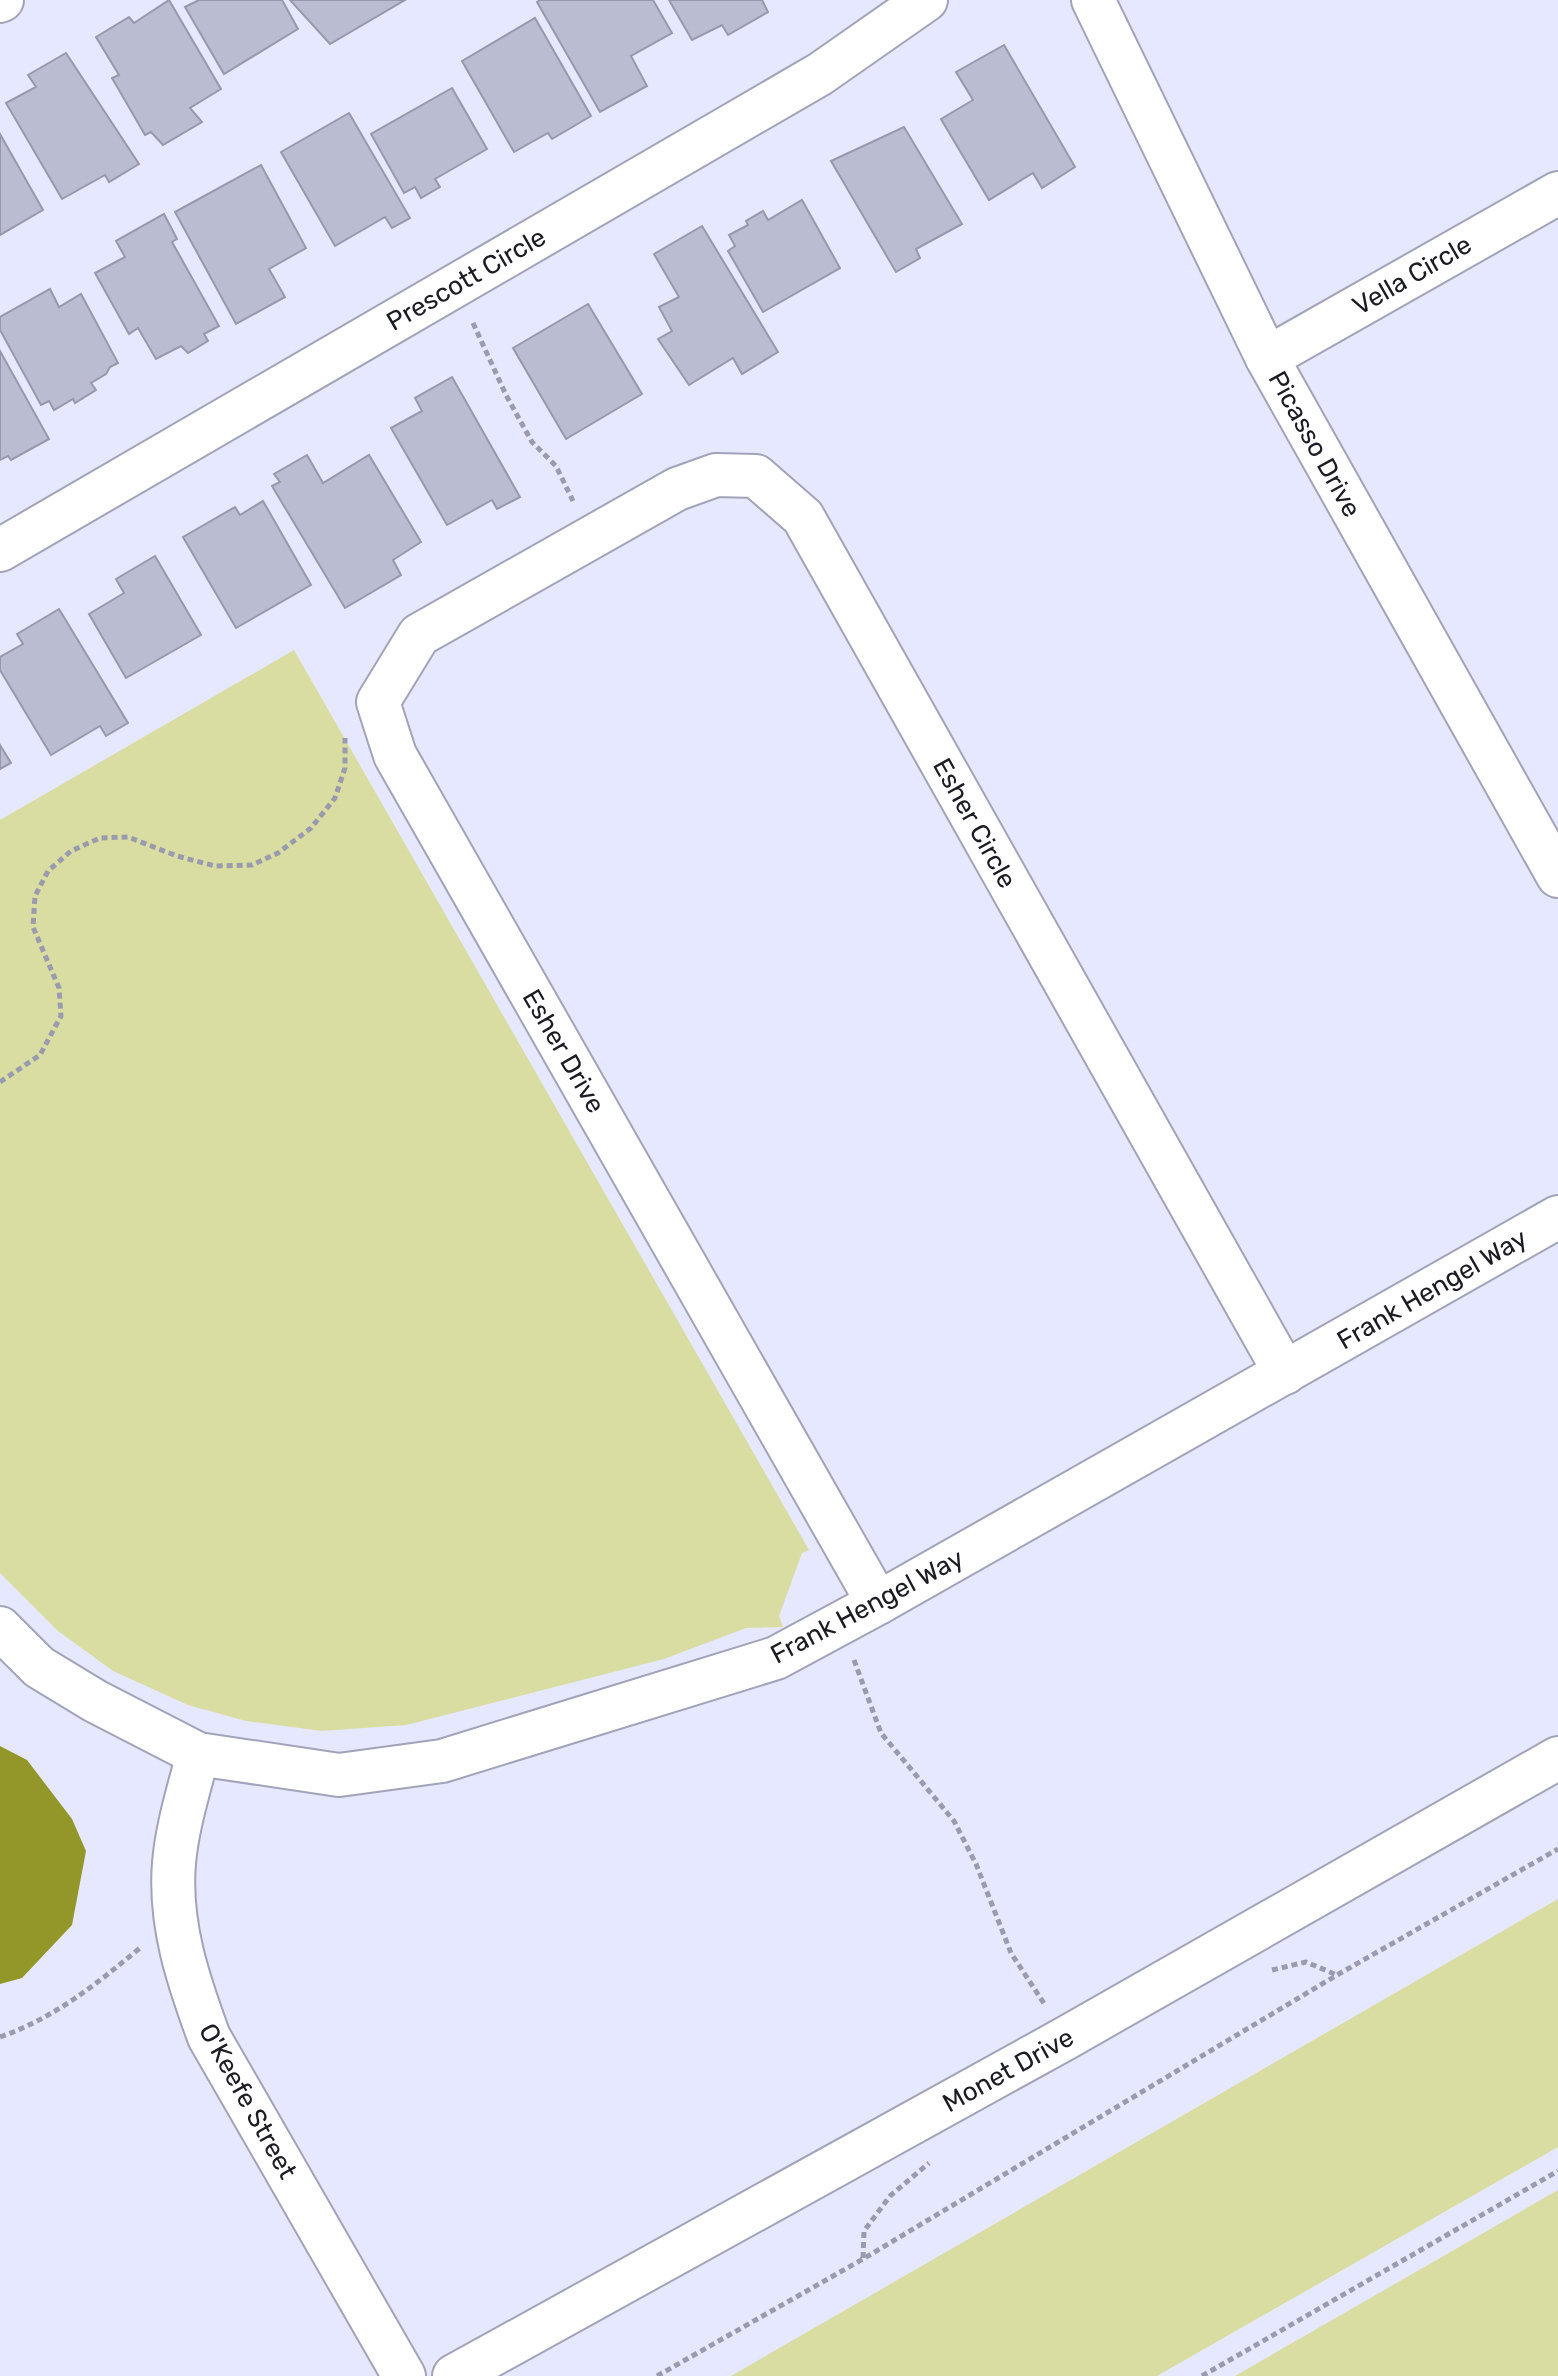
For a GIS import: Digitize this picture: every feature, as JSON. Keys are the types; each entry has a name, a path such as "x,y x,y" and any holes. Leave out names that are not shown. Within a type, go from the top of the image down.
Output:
{"street":[{"name":"Prescott Circle","path":"0,550 820,74 926,0"},
{"name":"Picasso Drive","path":"1093,0 1267,358 1558,876"},
{"name":"Vella Circle","path":"1267,358 1558,193"},
{"name":"Esher Circle","path":"575,546 677,489 716,475 756,476 803,517 1285,1373"},
{"path":"378,702 419,635 575,546"},
{"name":"Esher Drive","path":"378,702 395,755 878,1603"},
{"name":"Frank Hengel Way","path":"0,1628 39,1667 95,1701 198,1754 339,1775 442,1761 776,1658 1558,1217"},
{"name":"O'Keefe Street","path":"198,1754 174,1862 175,1923 188,1979 209,2037 404,2376"},
{"name":"Monet Drive","path":"454,2376 1066,2038 1558,1758"}],"path":[{"path":"452,287 477,330 506,395 532,442 556,466 575,546"},
{"path":"0,1082 40,1055 61,1016 59,988 33,927 35,896 48,871 71,851 100,838 128,837 177,856 215,866 252,865 278,853 311,828 335,798 345,768 345,713 378,702"},
{"path":"878,1603 853,1661 881,1733 954,1821 976,1864 1011,1953 1066,2038"},
{"path":"657,2376 863,2259 1337,1975 1558,1849"},
{"path":"0,2037 20,2030 82,1996 175,1923"},
{"path":"1265,1972 1306,1962 1337,1975"},
{"path":"863,2259 864,2231 890,2196 941,2156"},
{"path":"1202,2376 1558,2171"}],"green space":[{"path":"294,650 809,1550 802,1553 779,1616 783,1627 746,1628 664,1659 406,1725 322,1731 246,1721 188,1705 113,1671 58,1631 0,1573 0,820"},
{"path":"1558,1899 1558,2147 1157,2376 731,2376"},
{"path":"1558,2190 1558,2376 1235,2376"}],"shaded area":[{"path":"0,1746 27,1760 72,1819 86,1851 72,1925 22,1978 0,1984"}],"building":[{"path":"169,0 221,89 190,108 202,122 163,145 151,132 145,135 112,78 119,75 96,37 129,17 134,23"},
{"path":"199,0 282,0 298,29 224,74 185,7"},
{"path":"290,0 405,0 330,44"},
{"path":"653,0 672,33 631,56 647,86 600,112 537,2"},
{"path":"669,0 762,0 768,12 728,35 722,25 692,40"},
{"path":"535,18 591,116 552,139 548,133 514,152 462,61"},
{"path":"1004,45 1075,167 1042,188 1033,173 989,200 941,119 973,100 956,72"},
{"path":"66,53 139,164 109,182 105,175 62,199 6,103 36,87 28,75"},
{"path":"452,88 487,149 435,179 440,187 421,198 415,187 404,193 371,134"},
{"path":"349,113 410,218 392,228 385,217 335,246 281,152"},
{"path":"904,127 962,224 916,249 920,258 896,272 831,161"},
{"path":"0,134 43,210 0,235"},
{"path":"261,165 306,248 269,269 285,297 236,324 175,212"},
{"path":"802,200 840,268 763,312 728,251 735,246 729,235 748,225 746,221 763,211 768,220"},
{"path":"164,214 177,239 172,242 219,326 204,334 208,341 188,353 181,346 156,359 138,328 129,334 95,273 125,257 116,241"},
{"path":"702,226 778,352 742,374 733,358 689,385 658,339 672,331 659,307 679,297 654,254"},
{"path":"50,289 59,307 81,294 118,363 91,383 96,390 75,403 73,399 54,410 49,401 41,405 0,330 0,317"},
{"path":"588,304 642,394 566,439 513,348"},
{"path":"0,351 49,439 11,460 8,456 0,460"},
{"path":"452,377 520,497 497,509 492,500 447,525 391,428 422,411 415,398"},
{"path":"307,455 323,483 369,455 421,542 393,560 401,575 345,608 272,486 280,482 274,474"},
{"path":"263,501 311,585 236,628 183,537 235,507 240,515"},
{"path":"155,556 201,635 126,678 89,614 124,593 116,579"},
{"path":"59,609 128,723 106,736 100,726 51,755 0,670 0,657 23,644 17,634"},
{"path":"0,745 11,763 0,769"}]}
